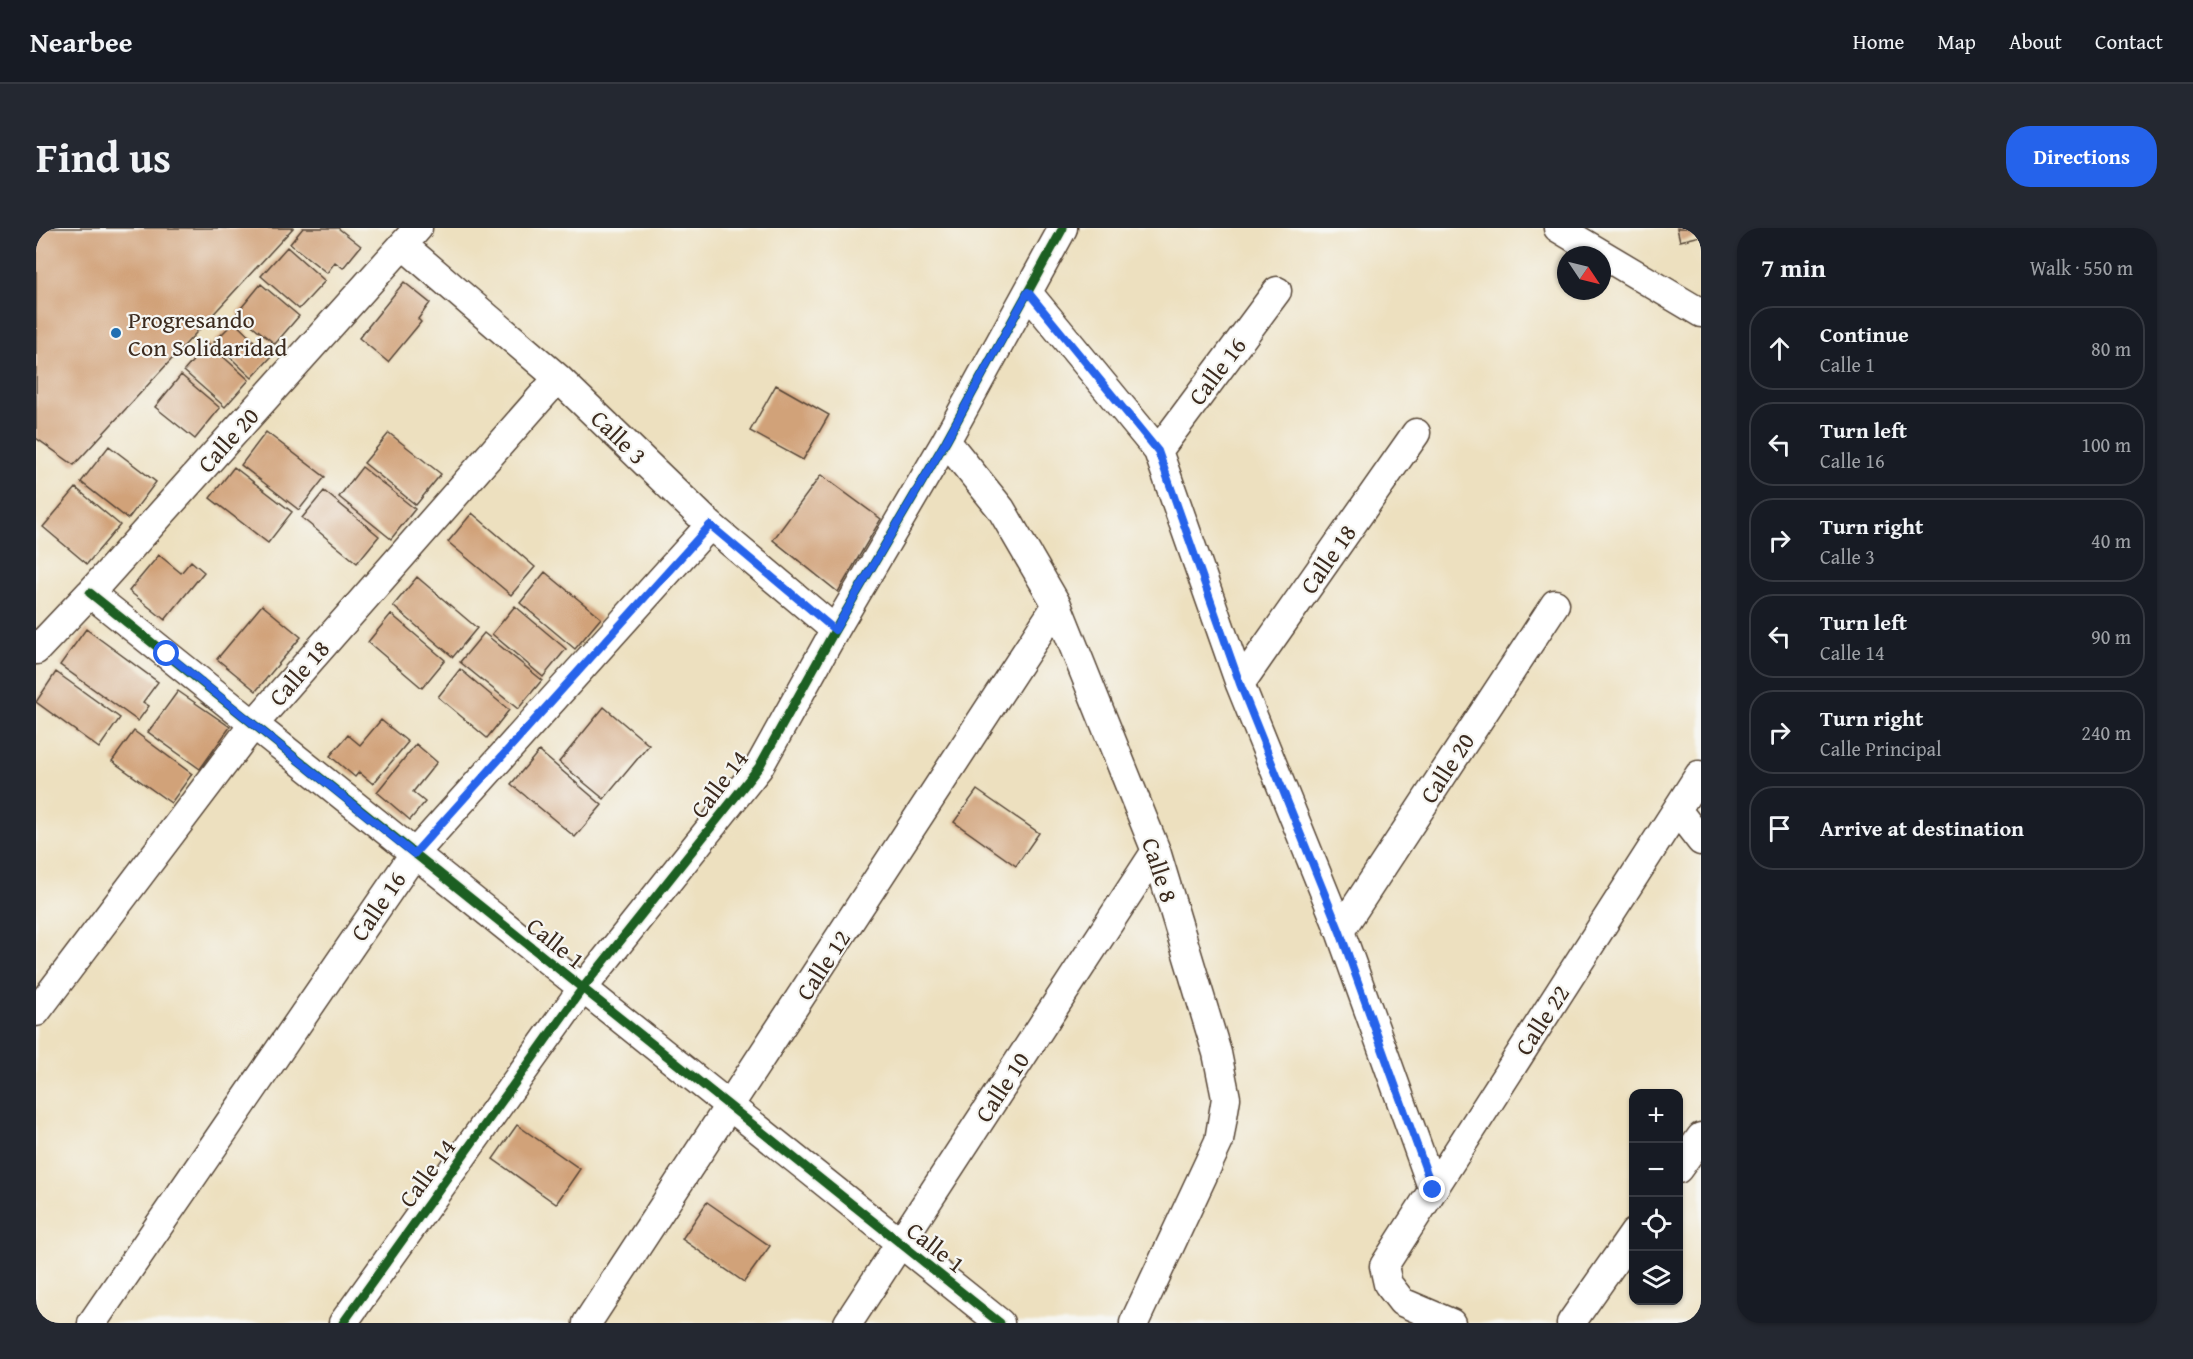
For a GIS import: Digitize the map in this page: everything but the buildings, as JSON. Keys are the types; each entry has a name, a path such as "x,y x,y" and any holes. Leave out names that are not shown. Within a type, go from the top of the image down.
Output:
{"street":[{"name":"Calle 14","path":"343,1323 582,989 759,767 835,630 946,441 1063,228"},
{"path":"1558,228 1701,313"},
{"name":"Calle 3","path":"410,236 710,525 835,630"},
{"name":"Calle 20","path":"36,650 90,593 410,236"},
{"name":"Calle 16","path":"1158,451 1277,291"},
{"path":"1028,292 1158,451 1240,684 1340,932 1433,1190"},
{"name":"Calle 18","path":"36,1012 253,725 558,378"},
{"name":"Calle 18","path":"1240,684 1416,434"},
{"name":"Calle 8","path":"946,441 1001,509 1057,605 1156,850 1217,1053 1226,1098 1219,1141 1134,1323"},
{"name":"Calle 16","path":"95,1322 414,854 710,525"},
{"name":"Calle 1","path":"90,593 1000,1323"},
{"name":"Calle 20","path":"1340,932 1555,604"},
{"name":"Calle 12","path":"587,1323 1057,605"},
{"name":"Calle 22","path":"1450,1323 1402,1302 1388,1284 1384,1266 1700,775"},
{"path":"1677,810 1701,841"},
{"name":"Calle 10","path":"848,1323 1156,850"},
{"path":"1683,1162 1701,1137"},
{"path":"1570,1323 1629,1240"}],"cycle path":[{"path":"343,1323 582,989 759,767 835,630 946,441 1063,228"},
{"path":"90,593 1000,1323"}],"place":[{"name":"Progresando Con Solidaridad","path":"116,333"}],"route":[{"path":"167,654 414,854 710,525 835,630 946,441 1028,292 1158,451 1240,684 1340,932 1433,1190"}]}
